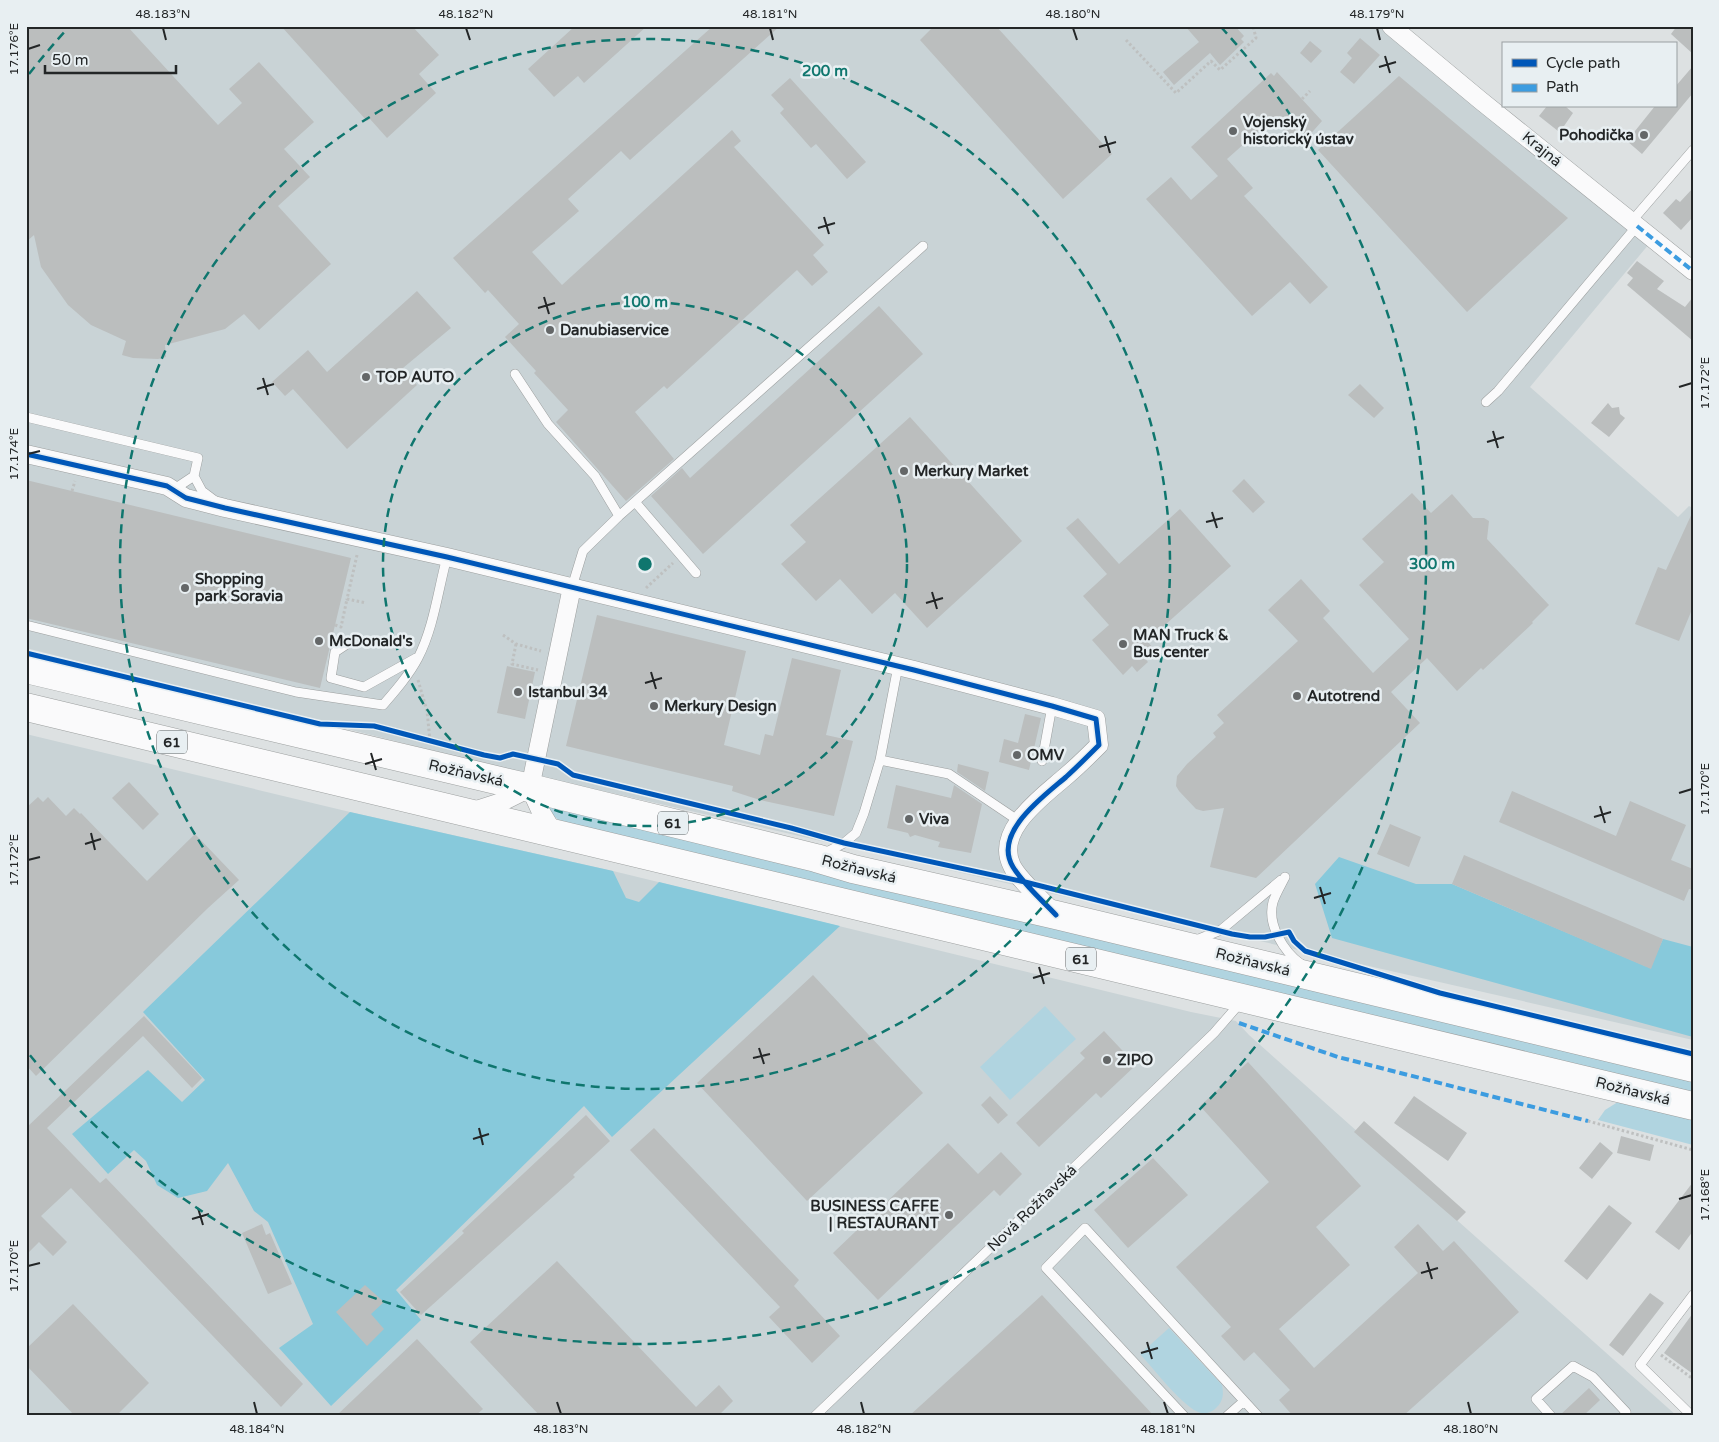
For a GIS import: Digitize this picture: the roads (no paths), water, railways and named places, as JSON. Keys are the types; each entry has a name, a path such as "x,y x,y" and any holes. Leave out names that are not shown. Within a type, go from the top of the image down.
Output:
{"main road":[{"name":"Rožňavská","path":"26,669 530,788 816,858 853,869 1183,945 1693,1068"},
{"name":"Rožňavská","path":"26,707 1693,1106"}],"street":[{"name":"Krajná","path":"1391,26 1693,271"},
{"path":"26,454 167,486 186,498 225,508 447,557 898,666 1096,719 1099,745 1035,802 1019,821 1007,846 1012,866 1056,915"},
{"path":"553,832 530,788 572,588"},
{"path":"470,812 504,801 530,788"}],"lane":[{"path":"1486,402 1498,391 1693,150"},
{"path":"572,588 582,551 922,246"},
{"path":"515,374 548,424 595,476 619,516"},
{"path":"26,417 198,458 194,476 202,491 225,508"},
{"path":"172,490 194,476"},
{"path":"636,503 696,573"},
{"path":"26,625 296,692 383,705 416,661 433,619 447,557"},
{"path":"350,642 335,652 331,678 364,687 416,661"},
{"path":"816,858 844,843 856,832 864,813 880,760 898,666"},
{"path":"1042,761 1052,706"},
{"path":"880,760 949,774 1019,821"},
{"path":"1183,945 1221,930 1285,876 1272,911 1277,934 1291,956 1321,979"},
{"name":"Nová Rožňavská","path":"815,1416 1214,1033 1245,998"},
{"path":"1184,1416 1046,1268 1084,1228 1258,1416"},
{"path":"1692,1416 1640,1365 1693,1294"},
{"path":"1551,1416 1536,1400 1573,1366 1593,1377 1626,1412 1623,1416"},
{"path":"1227,1416 1244,1401"}],"place":[{"name":"Vojenský historický ústav","path":"1233,131"},
{"name":"Pohodička","path":"1644,135"},
{"name":"Danubiaservice","path":"550,330"},
{"name":"TOP AUTO","path":"366,377"},
{"name":"Merkury Market","path":"904,471"},
{"name":"Shopping park Soravia","path":"185,588"},
{"name":"McDonald's","path":"319,641"},
{"name":"MAN Truck & Bus center","path":"1123,644"},
{"name":"Istanbul 34","path":"518,692"},
{"name":"Autotrend","path":"1297,696"},
{"name":"Merkury Design","path":"654,706"},
{"name":"OMV","path":"1017,755"},
{"name":"Viva","path":"909,819"},
{"name":"ZIPO","path":"1107,1060"},
{"name":"BUSINESS CAFFE | RESTAURANT","path":"949,1215"}]}
